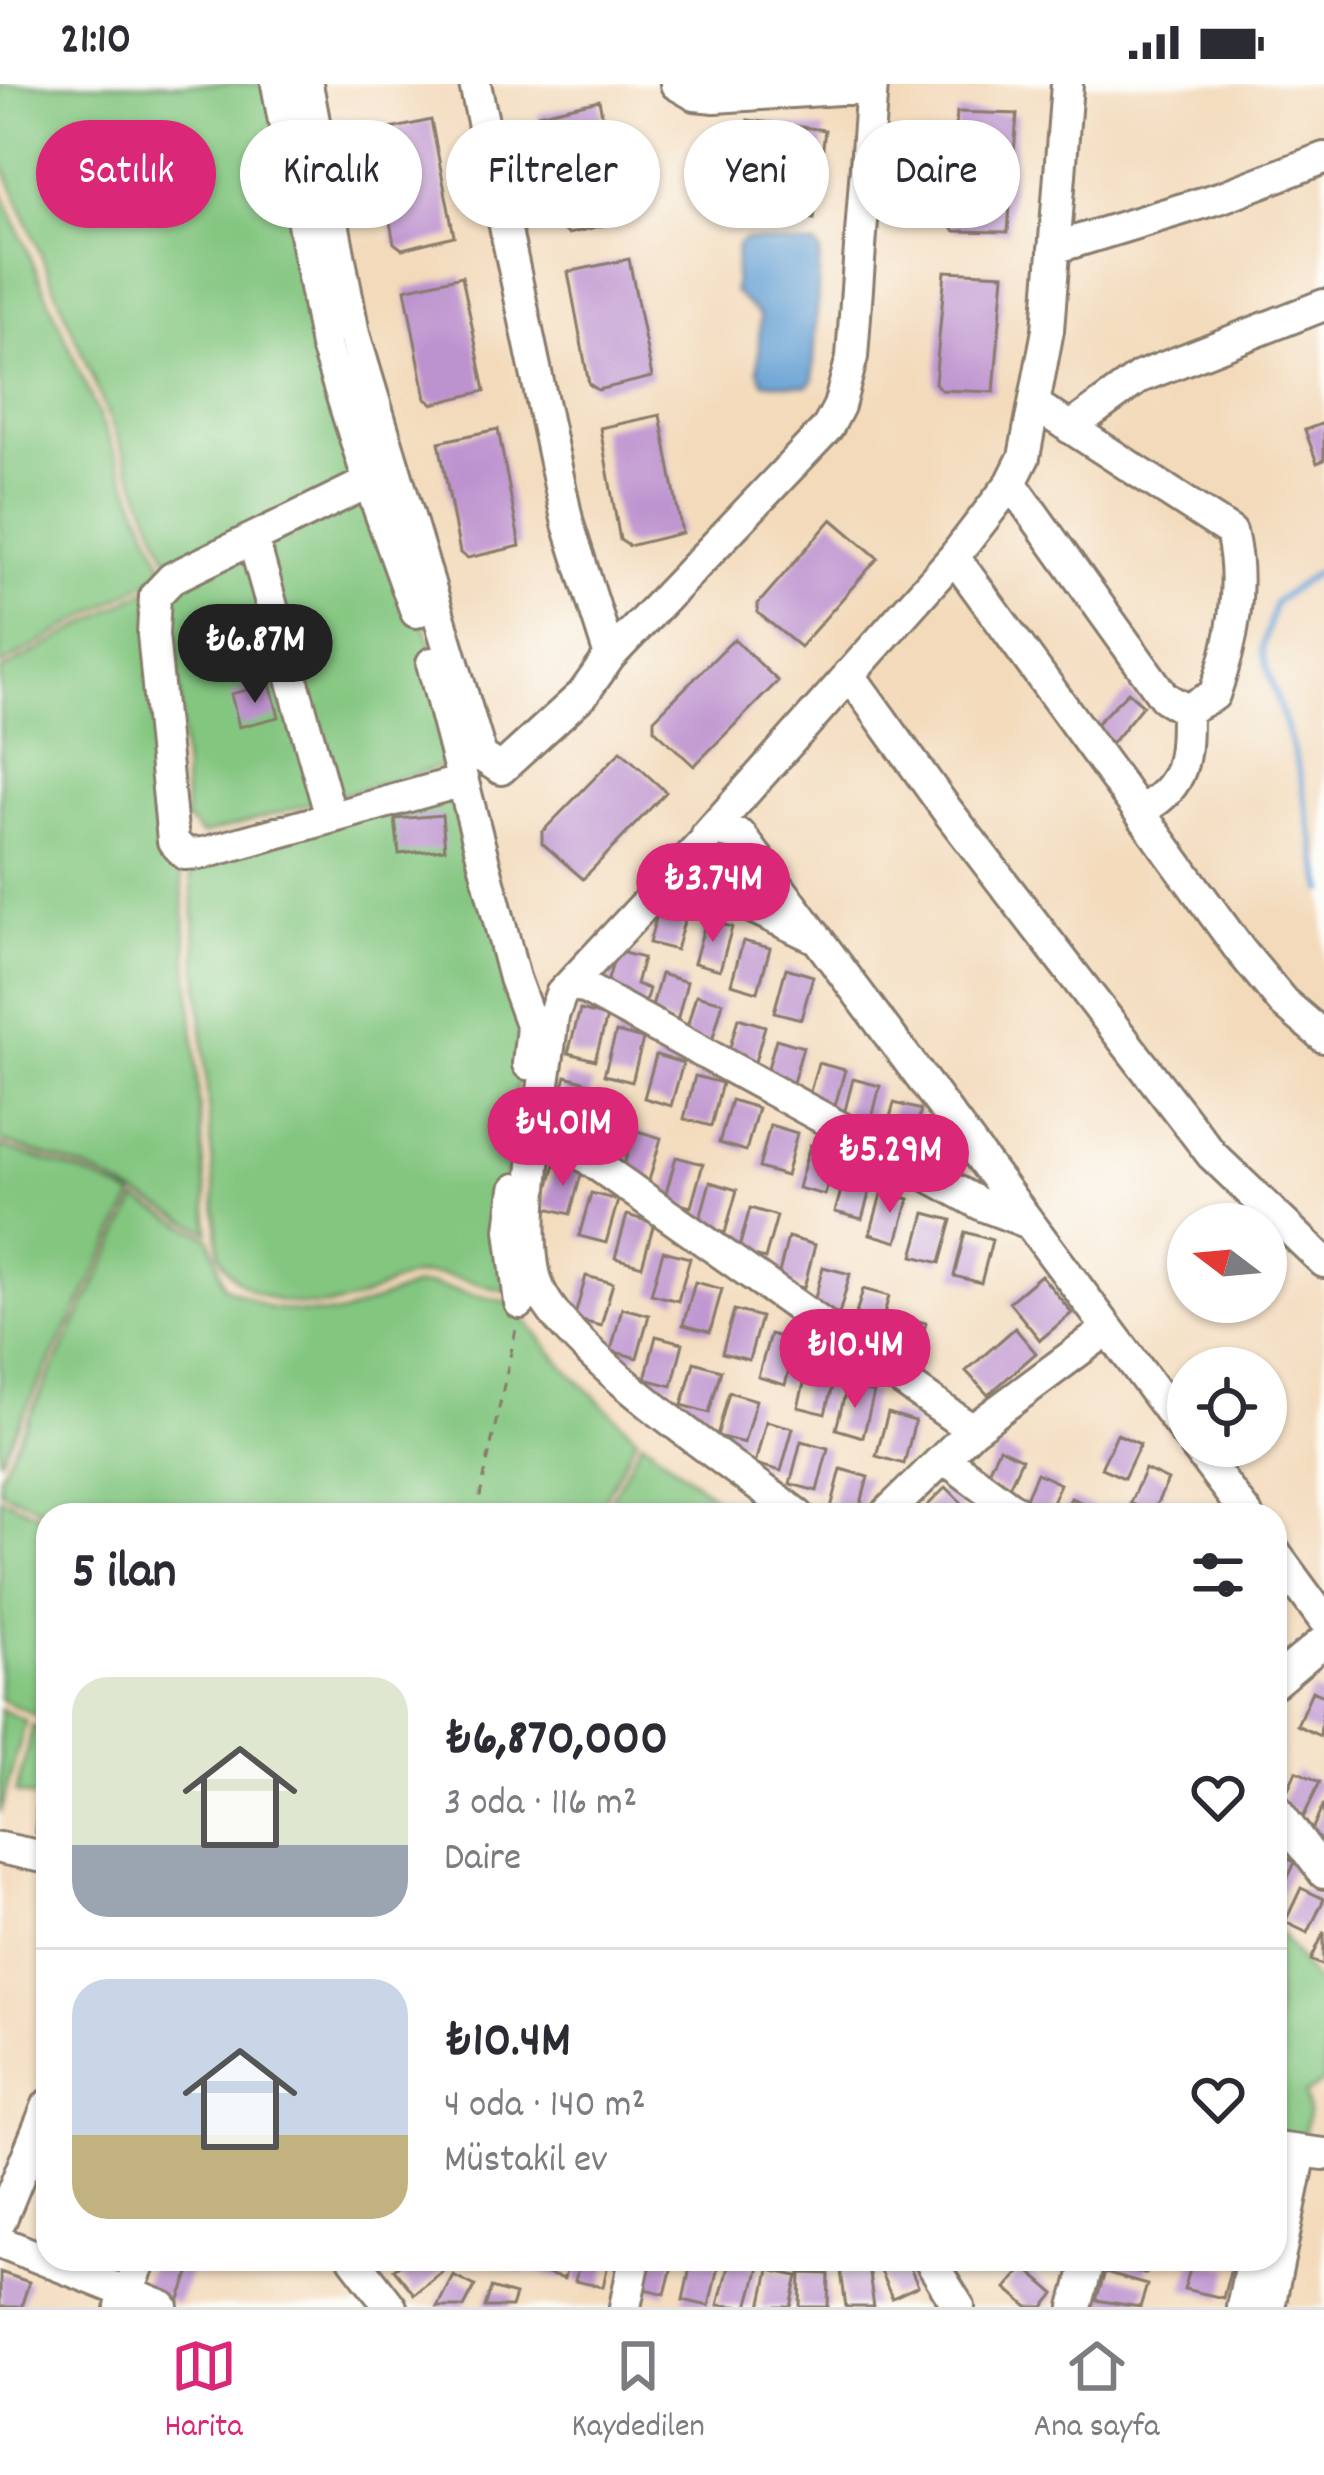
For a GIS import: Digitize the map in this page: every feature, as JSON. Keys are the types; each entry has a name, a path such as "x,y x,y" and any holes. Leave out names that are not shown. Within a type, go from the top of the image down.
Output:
{"street":[{"path":"277,84 326,346 424,632 532,1028 511,1230 520,1304"},
{"path":"307,84 354,334 481,756 494,767 512,764 583,694 610,656 828,428 839,406 852,357 871,86 715,97 695,95 676,84"},
{"path":"475,84 568,524 610,656"},
{"path":"782,1503 616,1376 549,1306 537,1286 532,1248 553,1016 561,994 954,557 1011,483 1037,406 1067,84"},
{"path":"1054,248 1222,197 1324,158"},
{"path":"1070,428 1140,377 1324,305"},
{"path":"1037,406 1231,532 1239,564 1227,660 1214,694 1186,710"},
{"path":"369,482 172,578 155,596 153,634 173,842 184,854 203,853 330,814 463,782"},
{"path":"1011,483 1164,697 1186,710"},
{"path":"254,538 330,814"},
{"path":"954,557 1142,809 1240,950 1283,1002 1324,1036"},
{"path":"849,674 946,809 1212,1155 1324,1262"},
{"path":"1142,809 1166,797 1184,769 1186,710"},
{"path":"707,835 724,829 741,836 1167,1408"},
{"path":"673,869 818,939"},
{"path":"574,982 984,1206 1030,1223"},
{"path":"542,1126 972,1430"},
{"path":"898,1503 972,1430 1108,1329"},
{"path":"944,1458 1005,1503"},
{"path":"1212,1467 1238,1503"},
{"path":"1287,1569 1324,1620"},
{"path":"1287,1672 1324,1642"},
{"path":"1287,1824 1324,1873"},
{"path":"0,1848 36,1856"},
{"path":"0,2222 36,2134"},
{"path":"1287,2216 1300,2151"},
{"path":"0,2242 36,2259"},
{"path":"62,2271 124,2300 163,2307"},
{"path":"124,2300 137,2271"},
{"path":"363,2271 391,2307"},
{"path":"385,2271 412,2307"},
{"path":"625,2307 632,2271"},
{"path":"936,2271 958,2307"},
{"path":"1076,2307 1086,2271"},
{"path":"1242,2307 1250,2271"},
{"path":"1269,2307 1276,2271"}],"path":[{"path":"479,1503 520,1304"}],"green space":[{"path":"0,84 274,84 282,120 240,120 240,228 306,228 362,475 172,569 0,157"},
{"path":"0,186 163,565 156,577 0,666"},
{"path":"372,492 432,645 460,761 202,835 186,819 174,588"},
{"path":"159,583 209,1232 88,1170 0,1141 0,672"},
{"path":"463,766 525,1012 504,1206 513,1293 431,1275 410,1277 340,1304 305,1305 269,1298 239,1281 219,1254 189,848"},
{"path":"0,1146 86,1174 134,1197 0,1461"},
{"path":"137,1200 210,1238 224,1286 267,1307 342,1314 414,1286 432,1285 512,1303 565,1368 637,1437 602,1503 36,1506 0,1490 0,1475"},
{"path":"642,1440 722,1503 609,1503"},
{"path":"0,1497 36,1514 36,1716 0,1699"},
{"path":"0,1709 26,1721 0,1813"},
{"path":"33,1726 36,1798 16,1793"},
{"path":"1287,1943 1324,1994 1324,2081 1305,2095 1308,2113 1303,2138 1287,2134"}],"water":[{"path":"745,240 816,246 820,252 813,381 807,386 763,382 758,370 760,316 734,292 737,245"}],"building":[{"path":"599,100 603,120 539,120 538,114"},
{"path":"957,112 1017,114 1017,120 956,120"},
{"path":"431,120 446,196 446,228 452,228 454,236 402,249 394,243 391,228 422,228 422,122"},
{"path":"560,228 593,228 569,234"},
{"path":"952,228 1008,228 1008,232"},
{"path":"629,259 652,377 598,390 589,384 568,272"},
{"path":"945,271 1004,274 994,392 941,390 935,383"},
{"path":"462,276 485,391 433,404 426,399 405,289"},
{"path":"660,415 682,533 629,546 620,540 600,428"},
{"path":"1324,423 1324,460 1317,463 1305,430"},
{"path":"498,429 520,546 468,558 460,553 439,442"},
{"path":"832,519 878,558 800,647 758,613 758,604"},
{"path":"249,619 262,670 237,677 223,626"},
{"path":"734,639 778,681 694,766 654,729 654,719"},
{"path":"270,684 279,717 239,727 231,694"},
{"path":"1128,692 1143,705 1112,743 1093,727"},
{"path":"621,751 666,792 583,879 542,843 542,832"},
{"path":"442,815 445,849 399,854 395,819"},
{"path":"661,900 688,907 676,950 649,943"},
{"path":"706,920 732,927 720,970 694,963"},
{"path":"743,941 770,948 758,992 731,984"},
{"path":"616,951 643,958 636,984 649,989 641,1015 604,994"},
{"path":"786,968 813,976 801,1019 774,1012"},
{"path":"661,974 687,982 676,1025 649,1017"},
{"path":"696,995 723,1002 711,1045 684,1038"},
{"path":"580,1010 607,1017 595,1060 568,1053"},
{"path":"738,1018 765,1026 753,1069 726,1062"},
{"path":"616,1032 643,1039 632,1082 604,1075"},
{"path":"776,1039 803,1047 791,1090 764,1082"},
{"path":"656,1055 683,1063 671,1106 644,1098"},
{"path":"818,1063 845,1070 833,1113 806,1106"},
{"path":"566,1076 593,1084 581,1127 554,1119"},
{"path":"695,1076 722,1083 711,1126 684,1119"},
{"path":"853,1079 880,1086 869,1130 842,1122"},
{"path":"731,1100 758,1108 746,1151 719,1143"},
{"path":"894,1103 921,1110 909,1153 882,1146"},
{"path":"600,1104 627,1112 615,1155 588,1147"},
{"path":"770,1125 797,1133 786,1176 759,1168"},
{"path":"634,1130 661,1138 649,1181 622,1173"},
{"path":"810,1145 837,1152 825,1195 798,1188"},
{"path":"676,1157 703,1164 691,1207 664,1200"},
{"path":"555,1164 582,1171 570,1214 543,1207"},
{"path":"847,1169 874,1176 862,1219 835,1212"},
{"path":"710,1182 737,1190 725,1233 698,1226"},
{"path":"882,1191 909,1199 897,1242 870,1234"},
{"path":"591,1193 618,1200 606,1243 579,1236"},
{"path":"750,1208 777,1216 765,1259 738,1252"},
{"path":"925,1213 952,1220 940,1263 913,1256"},
{"path":"627,1215 654,1223 642,1266 615,1258"},
{"path":"965,1232 992,1240 981,1283 954,1276"},
{"path":"788,1237 815,1245 804,1288 777,1281"},
{"path":"663,1251 690,1258 678,1301 651,1294"},
{"path":"823,1267 850,1274 838,1318 812,1310"},
{"path":"1041,1275 1072,1313 1040,1340 1009,1302"},
{"path":"586,1276 613,1283 601,1326 574,1319"},
{"path":"695,1282 722,1289 710,1332 683,1325"},
{"path":"863,1289 889,1296 877,1339 851,1332"},
{"path":"622,1308 649,1315 637,1358 611,1351"},
{"path":"734,1310 761,1317 749,1360 722,1353"},
{"path":"899,1316 926,1323 914,1366 888,1359"},
{"path":"1015,1328 1036,1353 988,1395 966,1371"},
{"path":"770,1334 797,1342 785,1385 758,1377"},
{"path":"656,1336 683,1343 672,1386 645,1379"},
{"path":"694,1362 721,1370 709,1413 682,1405"},
{"path":"809,1364 836,1371 825,1414 798,1407"},
{"path":"847,1386 874,1393 863,1437 836,1429"},
{"path":"729,1392 756,1400 744,1443 717,1436"},
{"path":"888,1413 915,1421 904,1464 876,1456"},
{"path":"766,1421 793,1428 781,1471 755,1464"},
{"path":"1117,1434 1140,1444 1124,1478 1101,1468"},
{"path":"801,1441 828,1448 817,1491 790,1484"},
{"path":"999,1448 1022,1459 1006,1493 983,1482"},
{"path":"841,1469 868,1477 861,1503 832,1503"},
{"path":"1145,1469 1168,1480 1157,1503 1130,1503"},
{"path":"1037,1473 1060,1484 1051,1503 1024,1503"},
{"path":"946,1487 962,1503 930,1503"},
{"path":"1312,1691 1324,1696 1320,1736 1297,1725"},
{"path":"1296,1771 1320,1782 1304,1816 1287,1808 1287,1791"},
{"path":"1324,1804 1324,1846 1308,1838"},
{"path":"1301,1888 1324,1899 1308,1933 1287,1923"},
{"path":"1324,1932 1324,1966 1311,1960"},
{"path":"147,2271 190,2271 178,2304 140,2290"},
{"path":"396,2271 443,2271 414,2294"},
{"path":"536,2271 566,2271 564,2279"},
{"path":"577,2271 606,2271 603,2287 575,2281"},
{"path":"645,2271 671,2271 665,2294 641,2288"},
{"path":"689,2271 717,2271 709,2306 683,2300"},
{"path":"727,2271 758,2271 748,2307 718,2305"},
{"path":"769,2271 798,2276 791,2307 761,2307"},
{"path":"841,2271 869,2271 874,2307 846,2307"},
{"path":"880,2271 911,2271 918,2286 892,2298"},
{"path":"1021,2271 1029,2271 1055,2294 1044,2307 1028,2307 1006,2288"},
{"path":"1190,2271 1230,2271 1223,2298 1184,2289"},
{"path":"0,2272 29,2282 21,2307 0,2307"},
{"path":"801,2273 829,2274 828,2307 800,2307"},
{"path":"1105,2273 1147,2285 1140,2307 1096,2300"},
{"path":"453,2275 475,2286 464,2307 437,2307"},
{"path":"491,2288 515,2295 511,2307 485,2307"}],"waterway":[{"path":"1324,567 1275,602 1262,650 1299,770 1324,890"}]}
